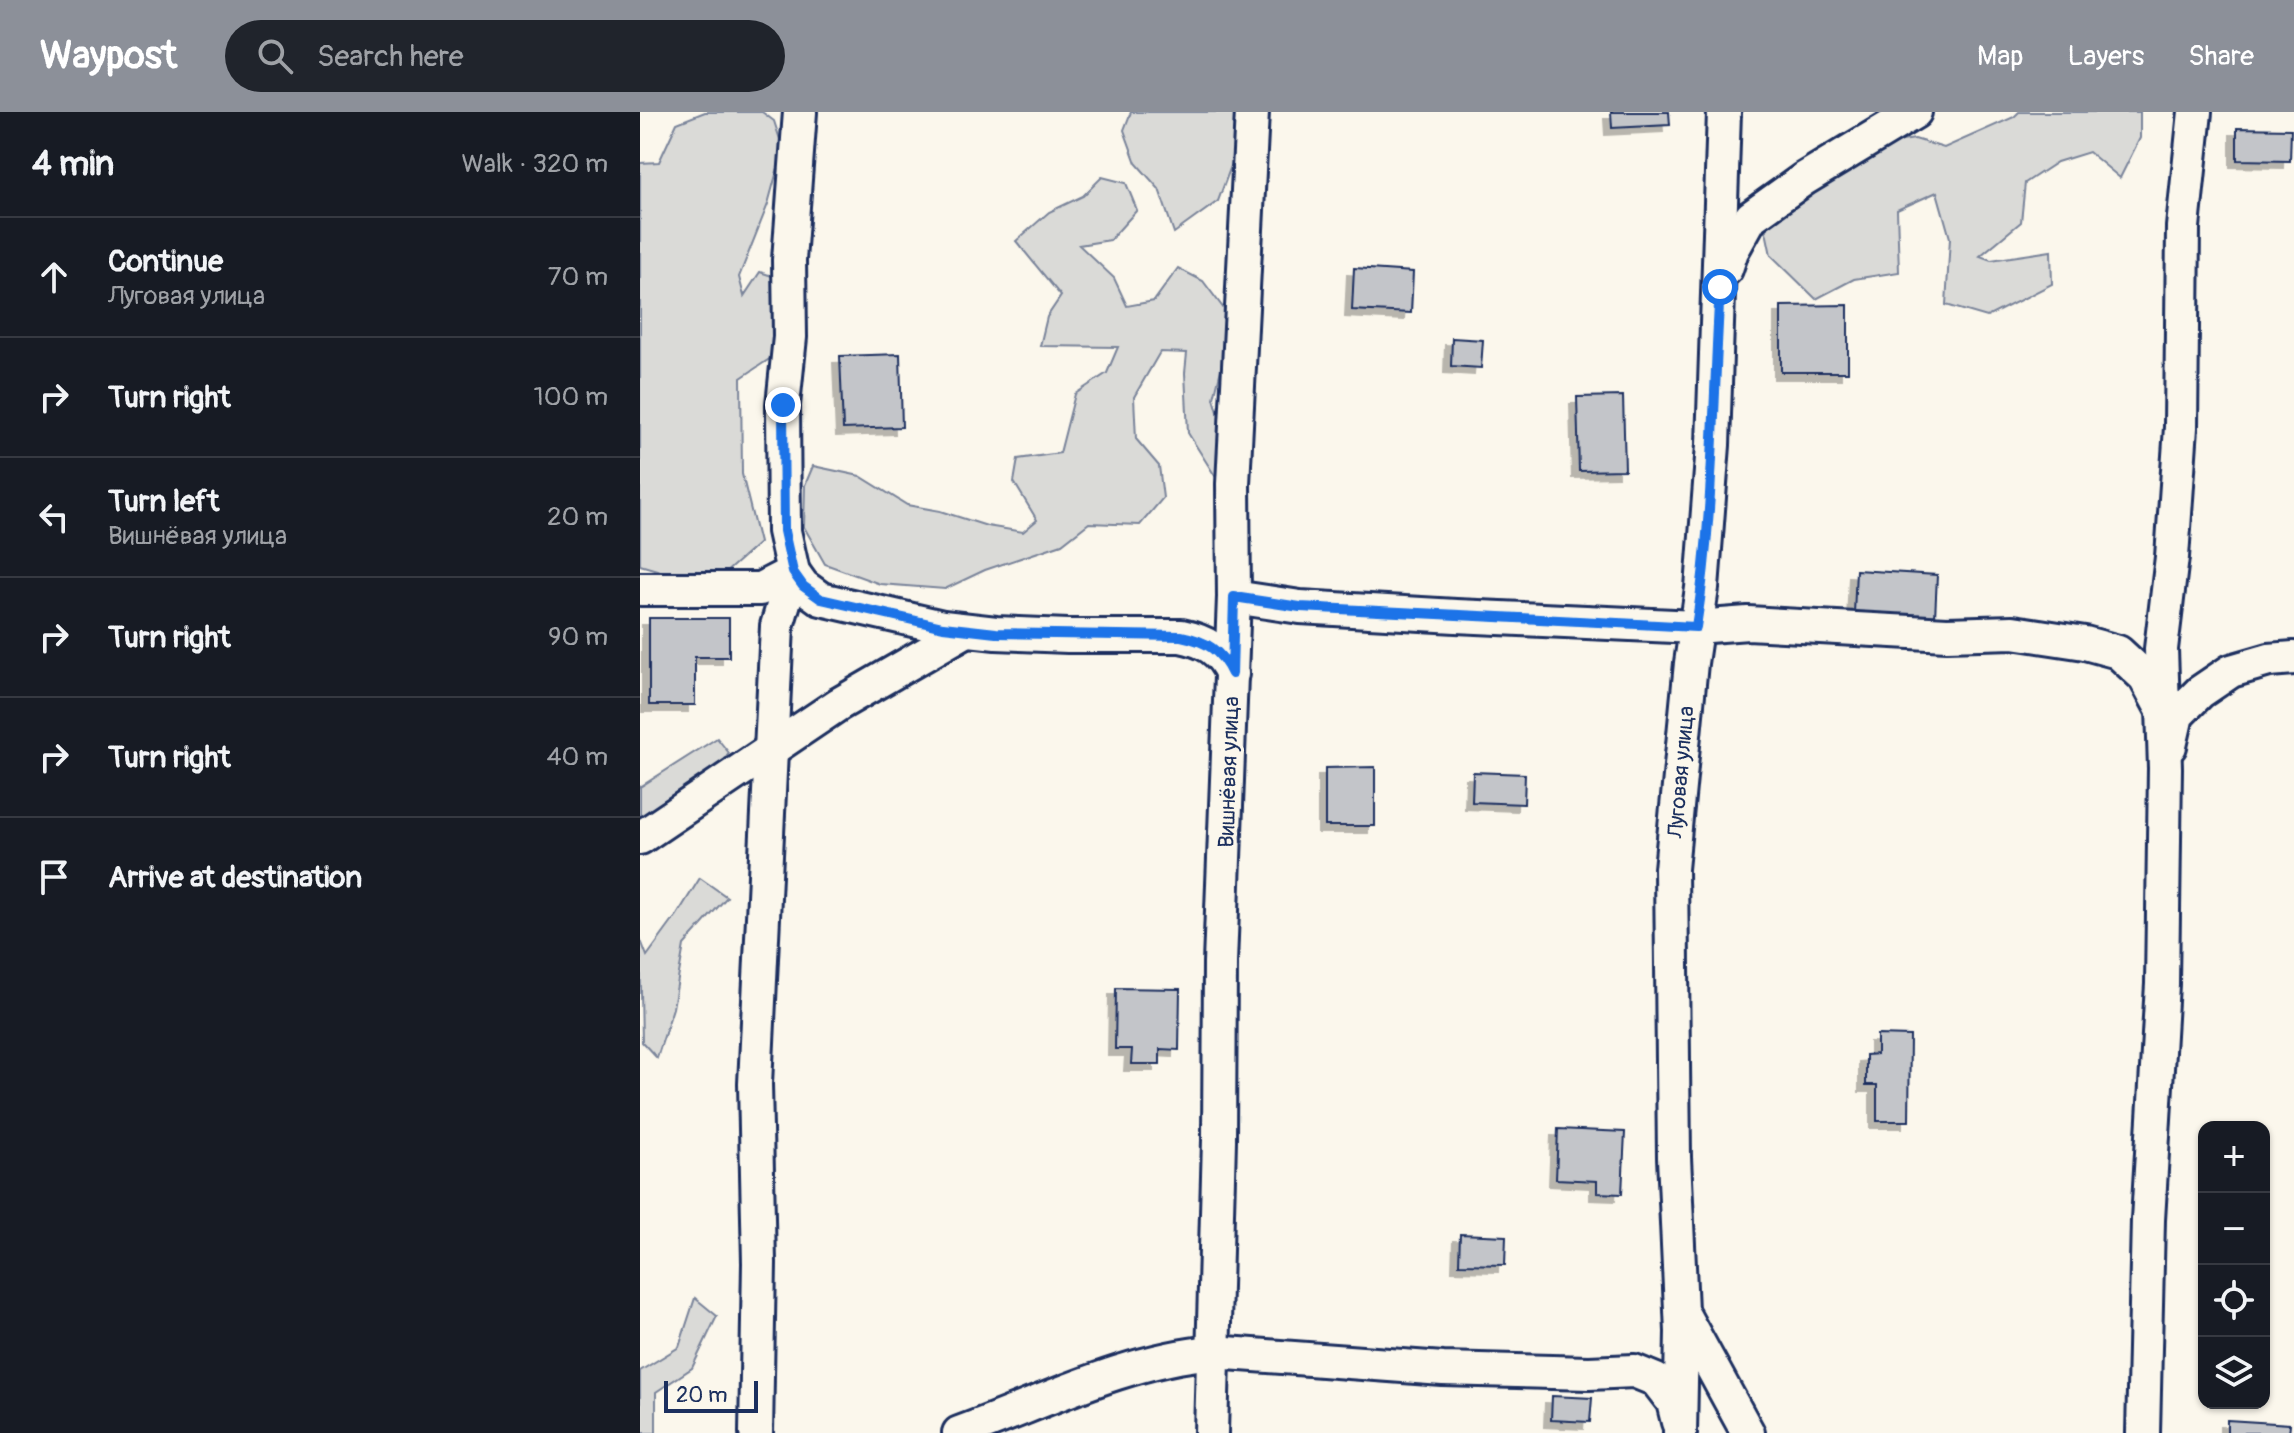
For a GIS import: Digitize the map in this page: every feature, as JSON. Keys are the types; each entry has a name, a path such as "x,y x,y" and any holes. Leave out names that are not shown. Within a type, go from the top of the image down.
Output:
{"street":[{"path":"800,112 789,260 790,337 783,405 784,531 793,572 803,586 821,599 943,627 1068,636 1181,636 1203,640 1226,662 1232,674"},
{"name":"Вишнёвая улица","path":"1211,1433 1220,963 1234,597 1233,484 1252,112"},
{"name":"Луговая улица","path":"1680,1431 1681,1310 1674,1157 1671,869 1702,588 1712,460 1724,112"},
{"path":"1720,287 1732,251 1751,217 1804,179 1915,112"},
{"path":"2143,1433 2148,1220 2162,984 2165,768 2161,649 2172,557 2181,427 2183,227 2195,112"},
{"path":"640,589 760,589 793,572"},
{"path":"756,1433 759,1263 755,1084 777,626 793,572"},
{"path":"1234,597 1300,607 1696,627 1748,623 1947,634 2013,632 2085,643 2118,652 2145,677 2163,710"},
{"path":"640,838 839,704 967,630"},
{"path":"2165,768 2177,715 2200,692 2231,671 2269,660 2294,658"},
{"path":"1681,1310 1748,1433"},
{"path":"959,1433 1132,1368 1185,1355 1213,1352 1443,1369 1589,1373 1634,1371 1656,1380 1673,1402 1680,1431"}],"shaded area":[{"path":"705,112 762,112 774,121 783,149 768,204 739,277 744,296 760,272 781,279 774,356 741,378 742,474 759,543 724,574 674,575 640,565 640,163 659,162 677,123"},
{"path":"1131,112 1239,112 1235,155 1218,201 1174,233 1159,189 1136,163 1124,130"},
{"path":"2019,112 2140,112 2140,138 2120,178 2089,152 2057,162 2025,183 2021,222 1980,256 1991,260 2051,251 2052,284 1987,317 1946,305 1950,238 1937,192 1897,210 1899,272 1854,279 1816,299 1771,255 1760,203 1863,147 1915,139 1944,148"},
{"path":"1102,177 1126,183 1137,210 1110,240 1079,245 1114,278 1127,306 1154,301 1178,268 1203,281 1230,317 1214,398 1232,460 1215,476 1188,433 1187,353 1160,352 1134,397 1136,439 1159,466 1163,498 1140,525 1089,523 1062,544 985,570 945,589 880,584 825,564 804,527 805,485 813,466 860,476 907,505 940,511 987,526 1023,532 1037,520 1014,482 1018,459 1060,453 1075,394 1107,373 1118,347 1040,346 1047,317 1061,296 1016,241 1049,212 1083,196"},
{"path":"717,738 729,753 711,780 640,833 640,787"},
{"path":"700,878 727,897 684,945 673,1008 657,1058 642,1042 640,938 647,956"},
{"path":"695,1298 717,1316 692,1368 656,1392 656,1433 640,1433 640,1371 679,1347"}],"building":[{"path":"1611,112 1669,112 1670,125 1612,128"},
{"path":"2237,128 2291,129 2290,161 2237,160"},
{"path":"1354,268 1413,272 1411,313 1352,310"},
{"path":"1848,305 1848,372 1781,372 1781,306"},
{"path":"1452,338 1483,340 1481,368 1451,366"},
{"path":"900,354 902,427 843,429 840,356"},
{"path":"1623,396 1625,470 1579,471 1577,397"},
{"path":"1856,570 1937,575 1935,618 1854,613"},
{"path":"649,618 729,618 729,657 695,657 695,705 649,705"},
{"path":"1375,767 1375,826 1325,826 1325,768"},
{"path":"1473,772 1525,774 1524,804 1472,802"},
{"path":"1116,988 1180,989 1179,1050 1160,1049 1160,1064 1131,1064 1132,1049 1115,1049"},
{"path":"1877,1035 1910,1036 1909,1121 1877,1121 1877,1085 1866,1085 1866,1055 1877,1054"},
{"path":"1558,1129 1625,1132 1622,1194 1597,1193 1597,1181 1556,1179"},
{"path":"1460,1234 1506,1236 1505,1265 1459,1264"},
{"path":"1552,1396 1592,1398 1590,1422 1551,1420"},
{"path":"2227,1420 2290,1424 2289,1433 2227,1433"}],"route":[{"path":"783,405 784,531 793,572 803,586 821,599 943,627 996,633 1181,636 1203,640 1216,650 1232,674 1234,597 1300,607 1696,627 1713,445 1720,287"}]}
